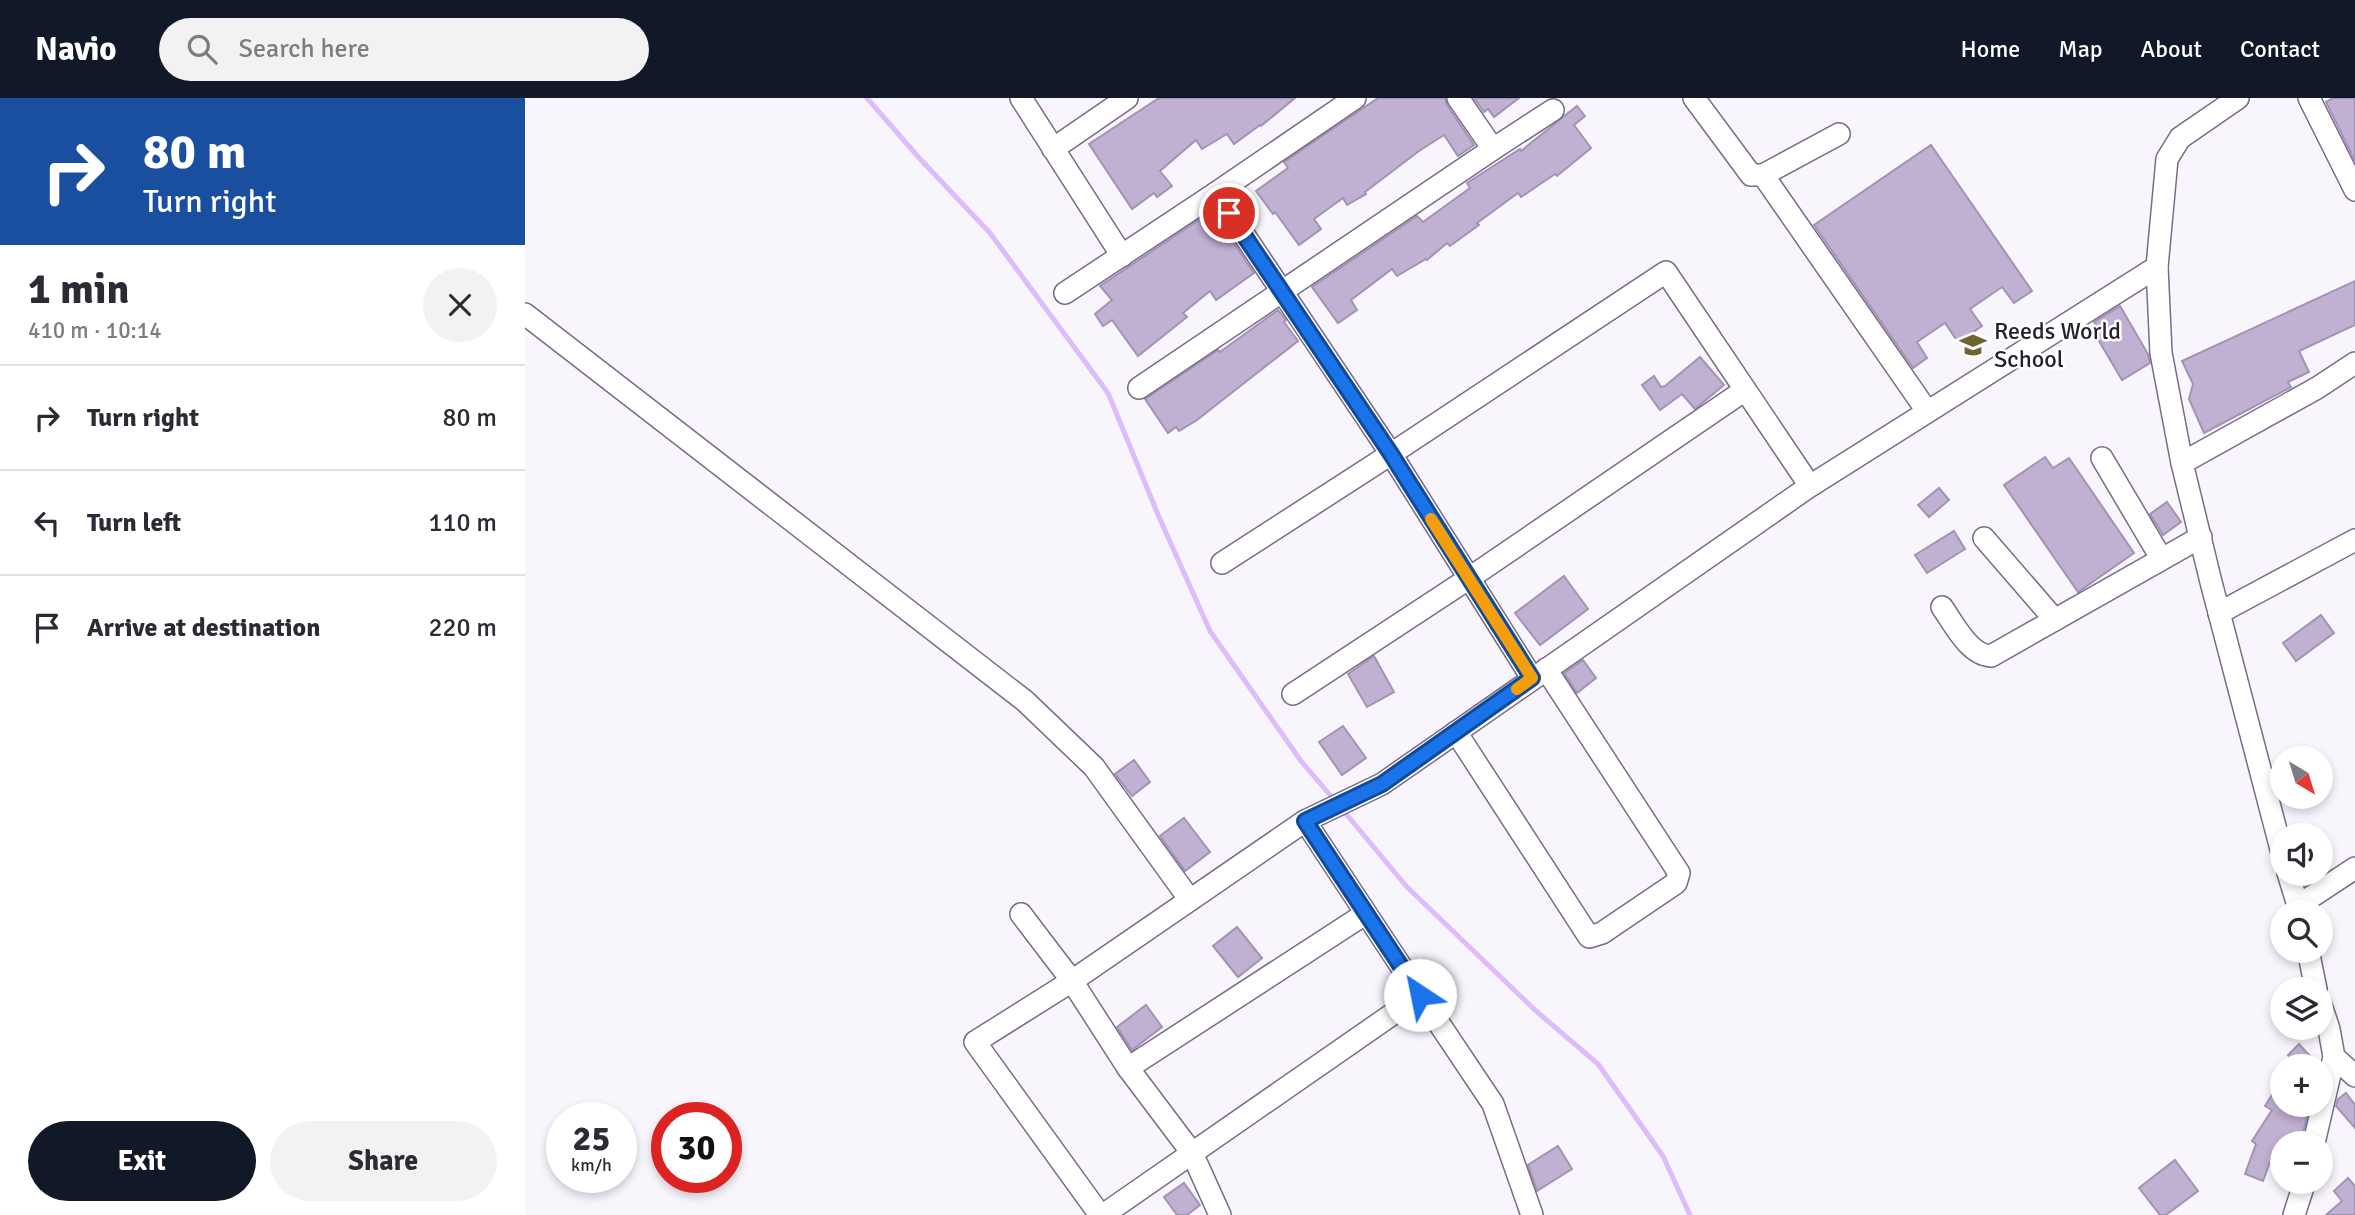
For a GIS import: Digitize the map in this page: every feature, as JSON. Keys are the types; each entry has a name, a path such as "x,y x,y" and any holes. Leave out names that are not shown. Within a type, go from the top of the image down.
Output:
{"street":[{"path":"1021,98 1122,256"},
{"path":"1053,149 1127,98"},
{"path":"1065,293 1355,98"},
{"path":"1458,98 1493,149"},
{"path":"1695,98 1751,175 1763,174 1839,134"},
{"path":"2238,98 2180,138 2167,159 2157,267 2161,353 2182,463 2274,823"},
{"path":"2309,98 2355,190"},
{"path":"1139,388 1553,110"},
{"path":"1763,174 1927,411"},
{"path":"1216,193 1391,454 1468,579 1539,673 1679,873 1676,883 1602,933 1589,937 1456,732"},
{"path":"1420,995 1101,1215 975,1042 1072,981 1305,821 1382,784 1809,486 2157,267"},
{"path":"1222,563 1665,272 1809,486"},
{"path":"525,314 1025,701 1094,767 1190,900"},
{"path":"2182,463 2317,388 2355,363"},
{"path":"1293,694 1468,579 1745,390"},
{"path":"2102,458 2161,558"},
{"path":"1942,607 1975,651 1991,656 2201,537"},
{"path":"1984,538 2055,620"},
{"path":"2219,612 2355,540"},
{"path":"1305,821 1493,1104 1532,1215"},
{"path":"2310,900 2355,868"},
{"path":"1021,914 1072,981 1128,1068 1192,1153 1220,1215"},
{"path":"1128,1068 1365,914"},
{"path":"2317,1131 2334,1057 2331,1040"},
{"path":"2334,1057 2355,1076"},
{"path":"2294,1215 2301,1194"}],"building":[{"path":"1159,98 1295,98 1234,144 1227,134 1202,149 1196,140 1160,171 1172,186 1157,197 1154,193 1132,209 1089,144"},
{"path":"1378,98 1445,98 1474,145 1458,156 1444,135 1419,151 1365,192 1366,194 1347,205 1343,198 1314,219 1321,229 1299,245 1256,191 1288,168 1284,162"},
{"path":"1474,98 1519,98 1494,117 1488,109 1484,112"},
{"path":"2333,98 2355,98 2355,161 2326,102"},
{"path":"1577,106 1585,116 1574,125 1591,148 1557,176 1555,174 1521,197 1518,193 1477,223 1479,225 1450,246 1447,243 1427,260 1397,276 1392,269 1351,300 1357,310 1338,323 1312,287 1417,216 1423,222 1470,188 1467,183 1520,149 1521,151"},
{"path":"1931,145 2032,291 2014,303 2002,287 1970,309 1982,326 1958,342 1945,323 1917,342 1927,358 1913,368 1814,225"},
{"path":"1212,211 1254,273 1216,300 1210,291 1183,313 1187,317 1138,356 1112,320 1103,326 1095,314 1112,300 1100,286"},
{"path":"2355,281 2355,325 2299,351 2309,372 2288,382 2291,387 2204,433 2189,399 2193,384 2182,361"},
{"path":"2120,306 2148,354 2150,363 2122,380 2092,329 2097,327 2094,322"},
{"path":"1278,310 1298,341 1197,420 1179,431 1176,427 1168,433 1145,399 1218,350 1220,352"},
{"path":"1700,357 1724,385 1695,409 1682,394 1660,410 1642,385 1654,376 1661,387 1665,386"},
{"path":"2045,457 2053,468 2069,458 2134,553 2078,592 2004,485"},
{"path":"1939,488 1949,500 1929,517 1918,505"},
{"path":"2167,502 2181,522 2163,535 2150,514"},
{"path":"1954,531 1965,549 1927,573 1915,555"},
{"path":"1564,576 1588,609 1540,645 1515,613"},
{"path":"2321,615 2334,633 2296,661 2283,643"},
{"path":"1374,656 1394,692 1367,707 1348,674"},
{"path":"1583,660 1596,678 1577,693 1564,673"},
{"path":"1343,726 1366,758 1342,775 1319,742"},
{"path":"1134,760 1150,782 1132,796 1115,774"},
{"path":"1184,818 1210,852 1185,871 1160,836"},
{"path":"1237,927 1262,958 1238,977 1213,946"},
{"path":"1146,1005 1162,1027 1132,1050 1117,1027"},
{"path":"2299,1044 2308,1054 2289,1054"},
{"path":"2346,1093 2355,1105 2355,1128 2336,1106 2338,1099"},
{"path":"2270,1113 2270,1117 2307,1117 2303,1131 2270,1131 2270,1162 2263,1181 2245,1174 2256,1144 2252,1141"},
{"path":"1558,1146 1572,1169 1537,1191 1528,1165"},
{"path":"2175,1160 2198,1191 2166,1215 2160,1215 2139,1188"},
{"path":"2348,1178 2355,1186 2355,1215 2326,1215 2342,1201 2334,1191"},
{"path":"1184,1183 1200,1205 1187,1215 1177,1215 1164,1197"}],"waterway":[{"path":"867,98 990,233 1108,393 1210,631 1301,761 1336,802"},
{"path":"1342,809 1407,887 1536,1011 1598,1064 1663,1156 1690,1215"}],"slow traffic":[{"path":"1431,519 1532,678 1517,689"}],"place":[{"name":"Reeds World School","path":"1973,345"}],"route":[{"path":"1229,213 1391,454 1532,678 1382,784 1305,821 1420,995"}]}
